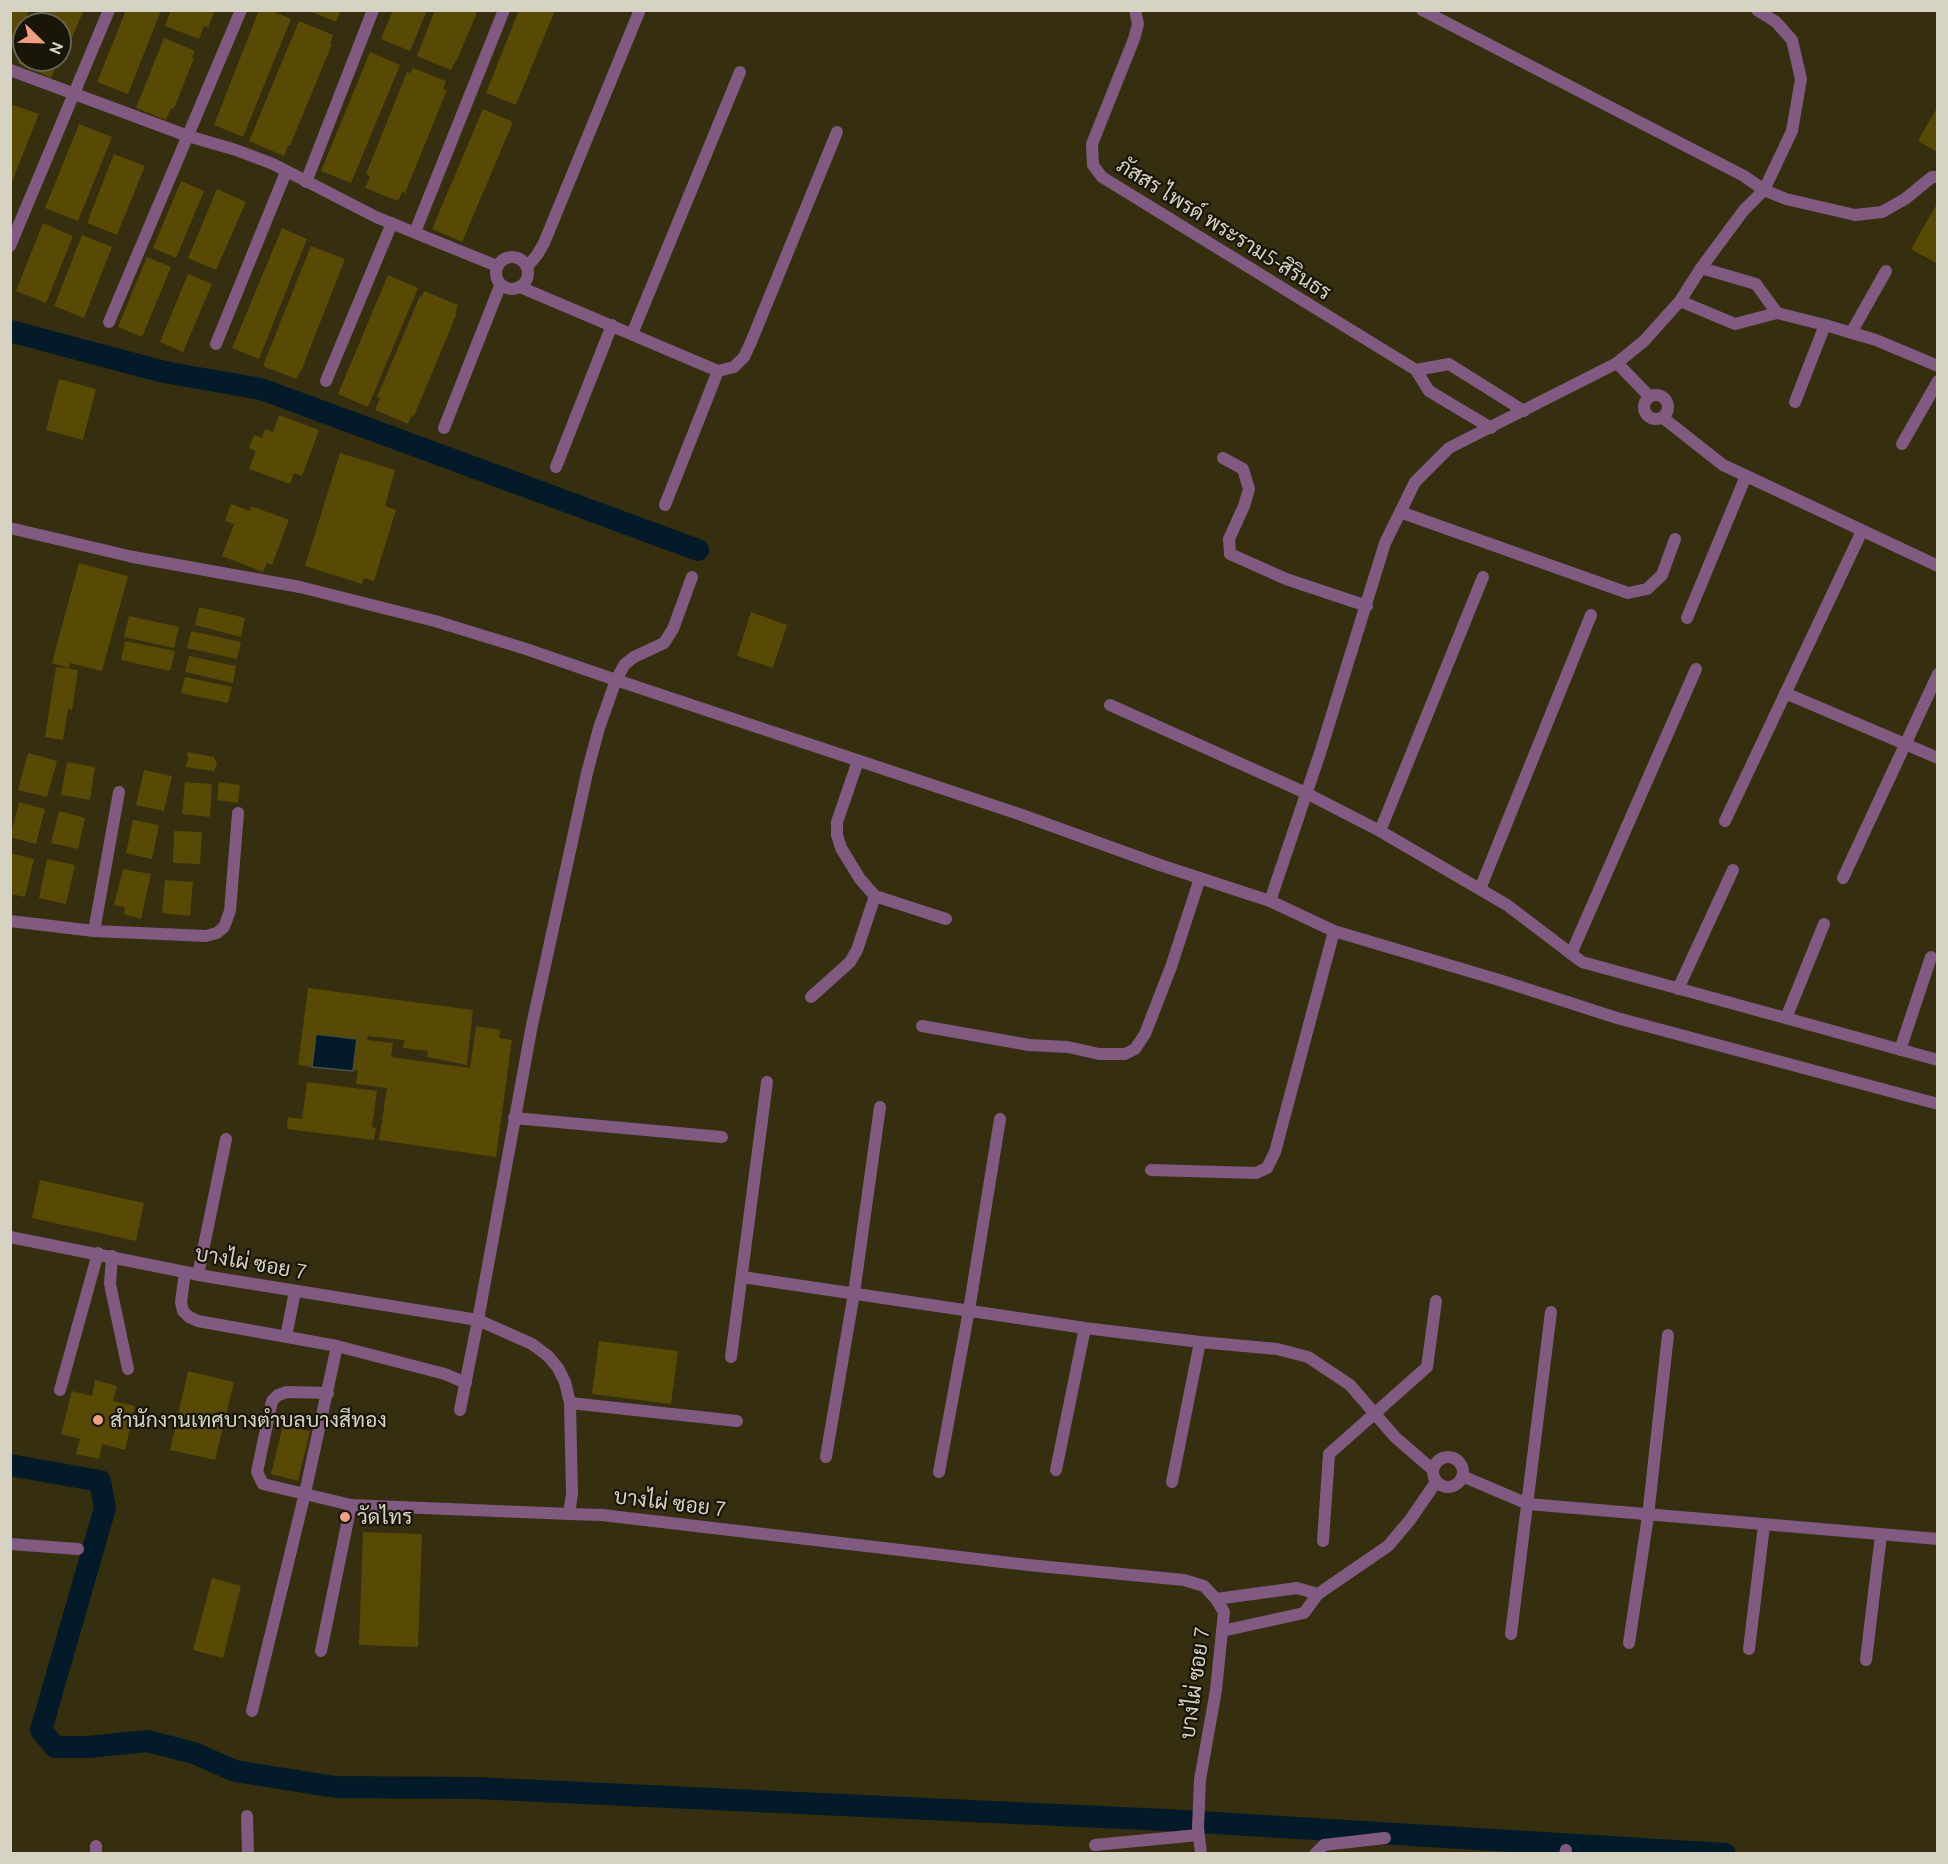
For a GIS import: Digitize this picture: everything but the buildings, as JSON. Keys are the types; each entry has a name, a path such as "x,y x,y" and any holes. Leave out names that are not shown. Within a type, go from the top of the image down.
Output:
{"street":[{"path":"10,246 109,10"},
{"path":"109,322 241,10"},
{"path":"306,182 373,10"},
{"path":"415,232 504,10"},
{"name":"ภัสสร ไพรด์ พระราม5-สิรินธร","path":"1135,10 1138,24 1134,39 1092,144 1093,165 1102,177 1416,370"},
{"path":"1422,10 1744,177 1764,190 1786,199 1855,215 1882,212 1905,199 1932,177 1938,177"},
{"path":"1270,901 1367,606 1385,543 1415,482 1449,448 1617,363 1644,341 1680,301 1701,268 1744,210 1764,190 1792,131 1801,79 1792,40 1776,22 1757,10"},
{"path":"527,267 544,243 639,12"},
{"path":"10,70 188,136 236,150 392,223 497,266"},
{"path":"632,334 740,72"},
{"path":"520,287 718,371 734,367 744,357 837,132"},
{"path":"216,344 286,172"},
{"path":"326,381 392,223"},
{"path":"444,428 500,286 495,273 497,266 501,260 515,257 521,260 527,267 528,276 525,282 514,290 500,286"},
{"path":"1701,268 1756,284 1777,314"},
{"path":"1851,333 1886,271"},
{"path":"1680,301 1735,324 1777,314 1825,325 1876,340 1938,366"},
{"path":"556,467 612,325"},
{"path":"1795,402 1825,325"},
{"path":"1617,363 1649,396 1643,407 1645,413 1656,419 1662,417 1723,465 1938,566"},
{"path":"1491,428 1429,391 1416,370 1449,364 1524,411"},
{"path":"665,505 718,371"},
{"path":"1902,444 1938,381"},
{"path":"1223,458 1243,469 1249,489 1229,539 1230,554 1286,579 1367,606"},
{"path":"1687,618 1746,476"},
{"path":"1400,513 1628,593 1647,589 1662,575 1675,538"},
{"path":"10,528 133,557 300,587 424,618 526,649 1019,813 1270,901 1334,931 1617,1018 1938,1104"},
{"path":"1725,821 1863,531"},
{"path":"460,1410 514,1118 587,773 599,728 616,680 626,664 634,657 664,643 673,629 692,577"},
{"path":"1380,831 1482,577"},
{"path":"1480,889 1591,615"},
{"path":"1571,954 1696,669"},
{"path":"1843,878 1938,674"},
{"path":"1785,693 1938,758"},
{"path":"1110,705 1306,793 1380,831 1507,904 1582,962 1938,1060"},
{"path":"858,761 837,822 837,835 841,848 860,879 875,896 946,919"},
{"path":"94,931 119,792"},
{"path":"10,921 94,931 206,936 217,933 224,927 230,911 238,813"},
{"path":"1678,989 1733,870"},
{"path":"922,1026 1029,1045 1068,1047 1099,1054 1125,1054 1135,1049 1145,1034 1171,967 1200,878"},
{"path":"811,997 850,962 857,950 875,896"},
{"path":"1786,1018 1824,924"},
{"path":"1151,1170 1256,1173 1267,1168 1275,1152 1334,931"},
{"path":"1900,1050 1931,957"},
{"path":"731,1357 767,1082"},
{"path":"826,1457 854,1293 880,1107"},
{"path":"514,1118 722,1137"},
{"path":"939,1472 969,1310 1000,1119"},
{"path":"226,1139 192,1273 182,1302 183,1311 198,1321 337,1346 445,1374 466,1383"},
{"name":"บางไผ่ ซอย 7","path":"10,1237 192,1273 478,1320 532,1344 548,1356 558,1368 565,1382 570,1403 572,1494 569,1514 602,1515 1028,1565 1184,1580 1204,1586 1224,1612 1216,1690 1200,1780 1198,1831 1201,1854"},
{"path":"60,1390 98,1253"},
{"path":"112,1256 110,1284 128,1369"},
{"path":"742,1277 1084,1328 1277,1349 1308,1358 1350,1385 1395,1437 1435,1476 1448,1487 1454,1485 1462,1476 1461,1465 1452,1458 1440,1459 1435,1476 1410,1521 1388,1546 1317,1594 1304,1613 1222,1631"},
{"path":"286,1337 295,1291"},
{"path":"1323,1541 1329,1454 1427,1366 1436,1301"},
{"path":"1511,1634 1551,1312"},
{"path":"1056,1470 1084,1328"},
{"path":"1629,1643 1648,1516 1668,1335"},
{"path":"1172,1482 1200,1342"},
{"path":"252,1711 305,1493 337,1346"},
{"path":"328,1393 287,1392 278,1395 273,1401 257,1472 263,1484 351,1505 569,1514"},
{"path":"570,1403 737,1421"},
{"path":"1462,1476 1528,1504 1764,1526 1938,1539"},
{"path":"321,1651 351,1505"},
{"path":"1749,1649 1764,1526"},
{"path":"1866,1659 1881,1535"},
{"path":"11,1545 78,1549"},
{"path":"1216,1599 1297,1588 1317,1594"},
{"path":"248,1816 248,1854"},
{"path":"1095,1845 1198,1831"},
{"path":"1315,1854 1324,1845 1385,1838"}],"water":[{"path":"316,1034 357,1039 353,1071 312,1067"}],"waterway":[{"path":"10,331 164,372 261,389 698,550"},
{"path":"10,1465 100,1481 105,1508 41,1730 55,1747 88,1747 147,1741 194,1753 235,1771 335,1787 475,1788 1166,1820 1725,1854"}],"place":[{"name":"สำนักงานเทศบางตำบลบางสีทอง","path":"98,1420"},
{"name":"วัดไทร","path":"345,1517"}]}
